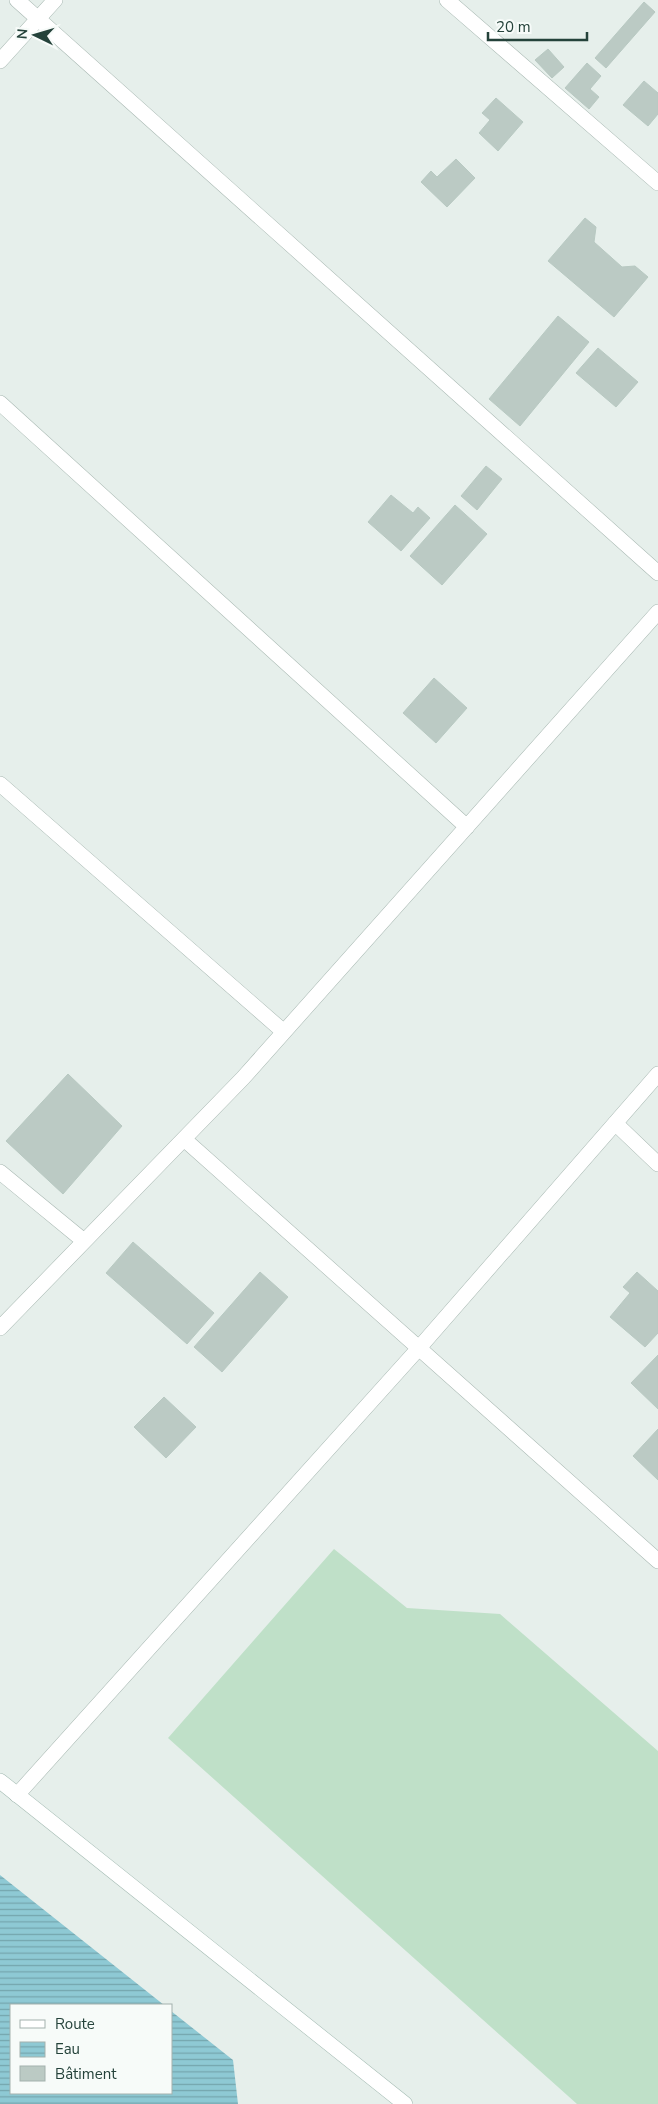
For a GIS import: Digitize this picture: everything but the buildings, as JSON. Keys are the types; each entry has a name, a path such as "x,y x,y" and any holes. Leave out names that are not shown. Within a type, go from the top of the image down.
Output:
{"street":[{"path":"17,0 658,573"},
{"path":"0,62 55,0"},
{"path":"447,0 658,184"},
{"path":"0,403 467,827"},
{"path":"0,1328 243,1078 658,612"},
{"path":"0,784 284,1032"},
{"path":"17,1795 419,1348 658,1074"},
{"path":"615,1123 658,1164"},
{"path":"184,1139 658,1561"},
{"path":"0,1172 84,1241"},
{"path":"0,1781 405,2104"}],"green space":[{"path":"334,1549 407,1608 500,1614 658,1751 658,2104 577,2104 168,1738"}],"water":[{"path":"0,1875 163,2004 10,2004 10,2094 172,2094 172,2012 233,2060 238,2104 0,2104"}]}
